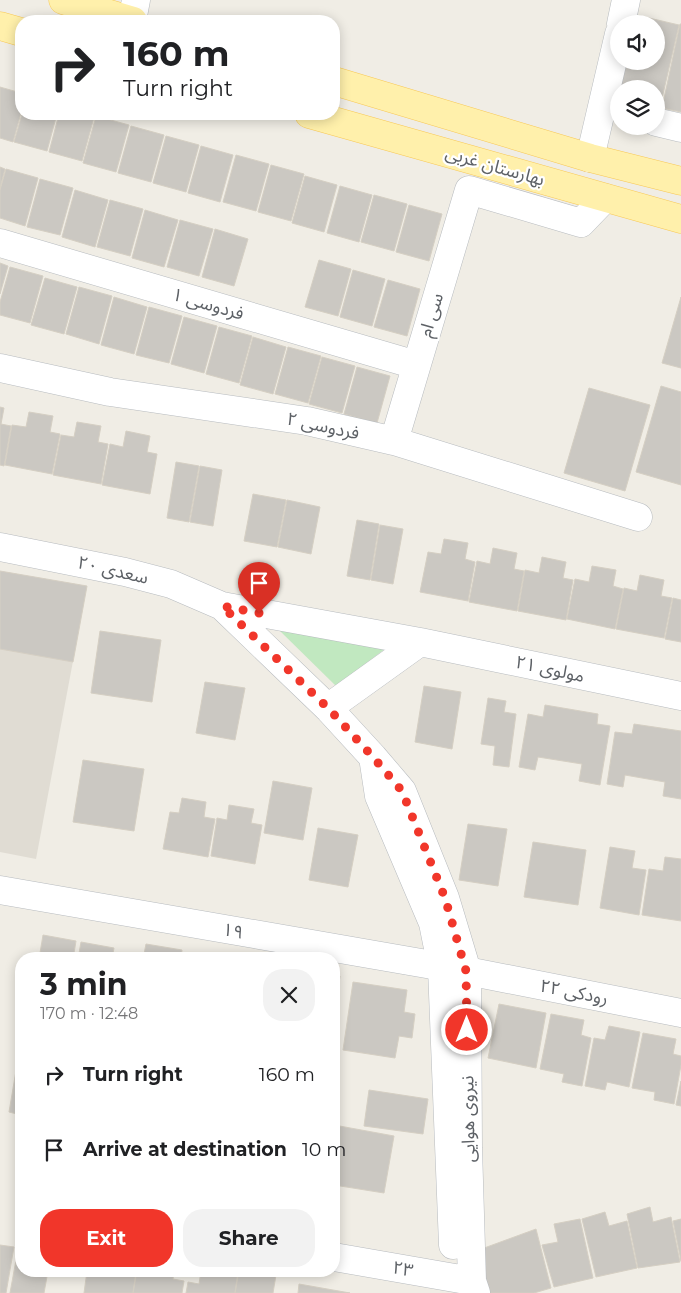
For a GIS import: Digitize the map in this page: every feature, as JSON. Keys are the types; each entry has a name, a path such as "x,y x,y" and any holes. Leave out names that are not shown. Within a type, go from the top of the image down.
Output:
{"main road":[{"path":"63,0 113,15"},
{"path":"0,26 15,30"},
{"name":"بهارستان غربی","path":"340,83 590,158 681,181"},
{"name":"بهارستان غربی","path":"330,120 681,219"}],"street":[{"path":"134,15 136,0"},
{"path":"623,15 626,0"},
{"path":"590,158 610,110"},
{"path":"665,124 681,128"},
{"name":"سی ام","path":"394,441 469,190 581,223 605,198"},
{"name":"فردوسی ۱","path":"0,243 416,366"},
{"name":"فردوسی ۲","path":"0,368 110,392 307,421 394,441 638,517"},
{"name":"سعدی ۲۰","path":"0,547 125,572 172,584 222,606"},
{"name":"مولوی ۲۱","path":"222,606 420,642 681,696"},
{"name":"نیروی هوایی","path":"222,606 328,708 373,757 379,796 454,970 448,1146 466,1286"},
{"path":"328,708 420,642"},
{"name":"۱۹","path":"0,890 454,970"},
{"name":"رودکی ۲۲","path":"454,970 681,1013"},
{"name":"۲۳","path":"340,1258 466,1286"}],"shaded area":[{"path":"0,571 87,586 36,859 0,852"}],"green space":[{"path":"279,630 385,649 336,686"}],"building":[{"path":"665,22 679,25 665,85 665,80 618,80 620,70 665,70"},
{"path":"681,24 681,112 665,109 665,94"},
{"path":"0,87 15,91 15,120 19,120 13,142 0,138"},
{"path":"20,120 55,120 47,151 14,142"},
{"path":"57,120 93,120 82,161 49,152"},
{"path":"95,120 111,120 129,125 116,172 83,163"},
{"path":"131,126 164,135 151,182 118,173"},
{"path":"166,136 199,145 186,192 153,183"},
{"path":"201,146 233,155 220,202 188,193"},
{"path":"236,155 269,164 256,211 223,202"},
{"path":"271,165 304,174 291,221 258,212"},
{"path":"0,167 5,169 0,188"},
{"path":"6,169 38,178 25,226 0,218 0,190"},
{"path":"305,176 337,185 324,232 292,223"},
{"path":"40,179 73,188 60,235 27,227"},
{"path":"340,186 372,195 359,242 327,233"},
{"path":"75,190 108,200 95,247 62,237"},
{"path":"374,195 407,204 394,251 361,242"},
{"path":"110,200 143,209 130,256 97,247"},
{"path":"409,205 442,214 429,261 396,252"},
{"path":"145,210 178,220 164,267 132,258"},
{"path":"180,220 213,229 199,276 167,267"},
{"path":"215,229 248,239 234,286 202,277"},
{"path":"319,260 351,269 338,316 305,307"},
{"path":"0,263 8,266 0,294"},
{"path":"10,267 43,276 30,323 0,315 0,302"},
{"path":"353,270 385,279 372,326 340,317"},
{"path":"45,278 77,287 64,334 31,325"},
{"path":"388,280 420,289 407,336 374,327"},
{"path":"79,287 112,296 99,344 66,334"},
{"path":"114,297 147,307 134,354 101,345"},
{"path":"681,297 681,368 662,363"},
{"path":"149,307 182,316 169,363 136,355"},
{"path":"184,317 217,326 204,373 171,364"},
{"path":"219,327 252,336 239,383 206,374"},
{"path":"253,337 286,347 273,394 240,385"},
{"path":"288,347 321,356 308,403 275,394"},
{"path":"322,357 355,366 342,413 309,404"},
{"path":"357,367 390,376 377,423 344,414"},
{"path":"661,386 681,392 681,485 636,472"},
{"path":"589,388 650,405 625,491 564,473"},
{"path":"0,407 4,408 1,424 11,426 4,466 0,465"},
{"path":"29,412 53,416 50,432 60,434 52,474 5,465 12,425 26,427"},
{"path":"77,422 101,426 98,442 108,444 101,484 53,475 61,435 74,437"},
{"path":"126,431 150,436 147,452 157,454 150,494 102,485 110,444 123,447"},
{"path":"176,462 199,466 189,522 167,518"},
{"path":"200,466 222,470 213,526 190,522"},
{"path":"253,494 286,500 277,547 244,541"},
{"path":"287,500 320,507 311,554 278,547"},
{"path":"357,520 379,524 370,580 347,576"},
{"path":"380,525 403,529 393,584 371,580"},
{"path":"444,539 468,543 465,559 475,562 468,601 420,592 428,552 441,554"},
{"path":"493,548 517,553 514,569 524,571 517,611 469,602 477,561 490,564"},
{"path":"542,557 566,562 563,578 573,580 566,620 518,611 525,570 539,573"},
{"path":"592,566 616,570 613,586 623,589 615,629 567,619 575,579 589,582"},
{"path":"0,571 87,586 73,662 0,649"},
{"path":"640,575 664,580 661,596 672,598 664,638 616,629 624,588 637,591"},
{"path":"673,598 681,600 681,642 665,639"},
{"path":"100,631 161,640 152,702 91,693"},
{"path":"205,682 245,688 235,740 196,733"},
{"path":"424,686 461,692 452,749 415,742"},
{"path":"488,698 506,701 504,712 516,714 509,767 493,765 495,746 481,744"},
{"path":"545,705 598,714 597,724 610,726 600,785 579,781 582,764 538,757 535,770 519,767 528,714 543,717"},
{"path":"634,724 681,731 681,799 663,796 665,782 625,775 623,787 607,784 615,732 632,734"},
{"path":"83,760 144,769 134,831 73,822"},
{"path":"273,781 312,788 303,840 264,833"},
{"path":"182,798 206,802 204,817 215,819 208,857 163,849 170,812 179,813"},
{"path":"229,805 254,809 251,823 262,825 255,864 211,856 217,818 227,820"},
{"path":"468,824 507,829 498,886 459,880"},
{"path":"318,828 358,835 348,887 309,880"},
{"path":"533,842 586,850 578,905 524,897"},
{"path":"610,847 635,851 632,868 646,870 639,915 600,908"},
{"path":"665,857 681,859 681,921 642,915 649,869 663,871"},
{"path":"43,935 76,941 74,952 40,952"},
{"path":"81,942 114,948 113,952 79,952"},
{"path":"146,944 182,950 182,952 144,952"},
{"path":"353,982 407,990 404,1012 415,1014 412,1038 399,1036 395,1058 343,1050"},
{"path":"499,1004 546,1013 536,1068 488,1058"},
{"path":"551,1014 584,1020 581,1035 591,1038 582,1086 562,1082 564,1074 540,1069"},
{"path":"609,1026 640,1032 629,1087 607,1082 605,1090 585,1086 594,1038 605,1040"},
{"path":"643,1033 676,1039 673,1054 681,1056 681,1065 674,1104 654,1100 655,1092 632,1088"},
{"path":"15,1077 15,1114 9,1112"},
{"path":"681,1081 681,1106 676,1105"},
{"path":"369,1090 428,1099 423,1134 364,1126"},
{"path":"340,1126 394,1136 384,1193 340,1186"},
{"path":"650,1207 653,1222 671,1217 680,1262 638,1268 627,1214"},
{"path":"605,1212 609,1226 627,1221 637,1268 596,1277 582,1219"},
{"path":"580,1219 593,1278 554,1287 542,1245 558,1242 554,1224"},
{"path":"681,1219 681,1261 673,1221"},
{"path":"536,1229 551,1288 534,1293 490,1293 476,1251"},
{"path":"0,1245 14,1247 6,1293 0,1293"},
{"path":"15,1266 15,1277 47,1277 44,1293 10,1293"},
{"path":"86,1277 135,1277 133,1293 84,1293"},
{"path":"136,1277 173,1277 173,1279 184,1281 182,1293 133,1293"},
{"path":"200,1277 237,1277 235,1293 186,1293 188,1282 199,1284"},
{"path":"238,1277 276,1277 273,1293 235,1293"},
{"path":"299,1284 350,1293 298,1293"}],"route":[{"path":"259,613 222,606 328,708 402,791 445,898 466,971 467,1030"}]}
